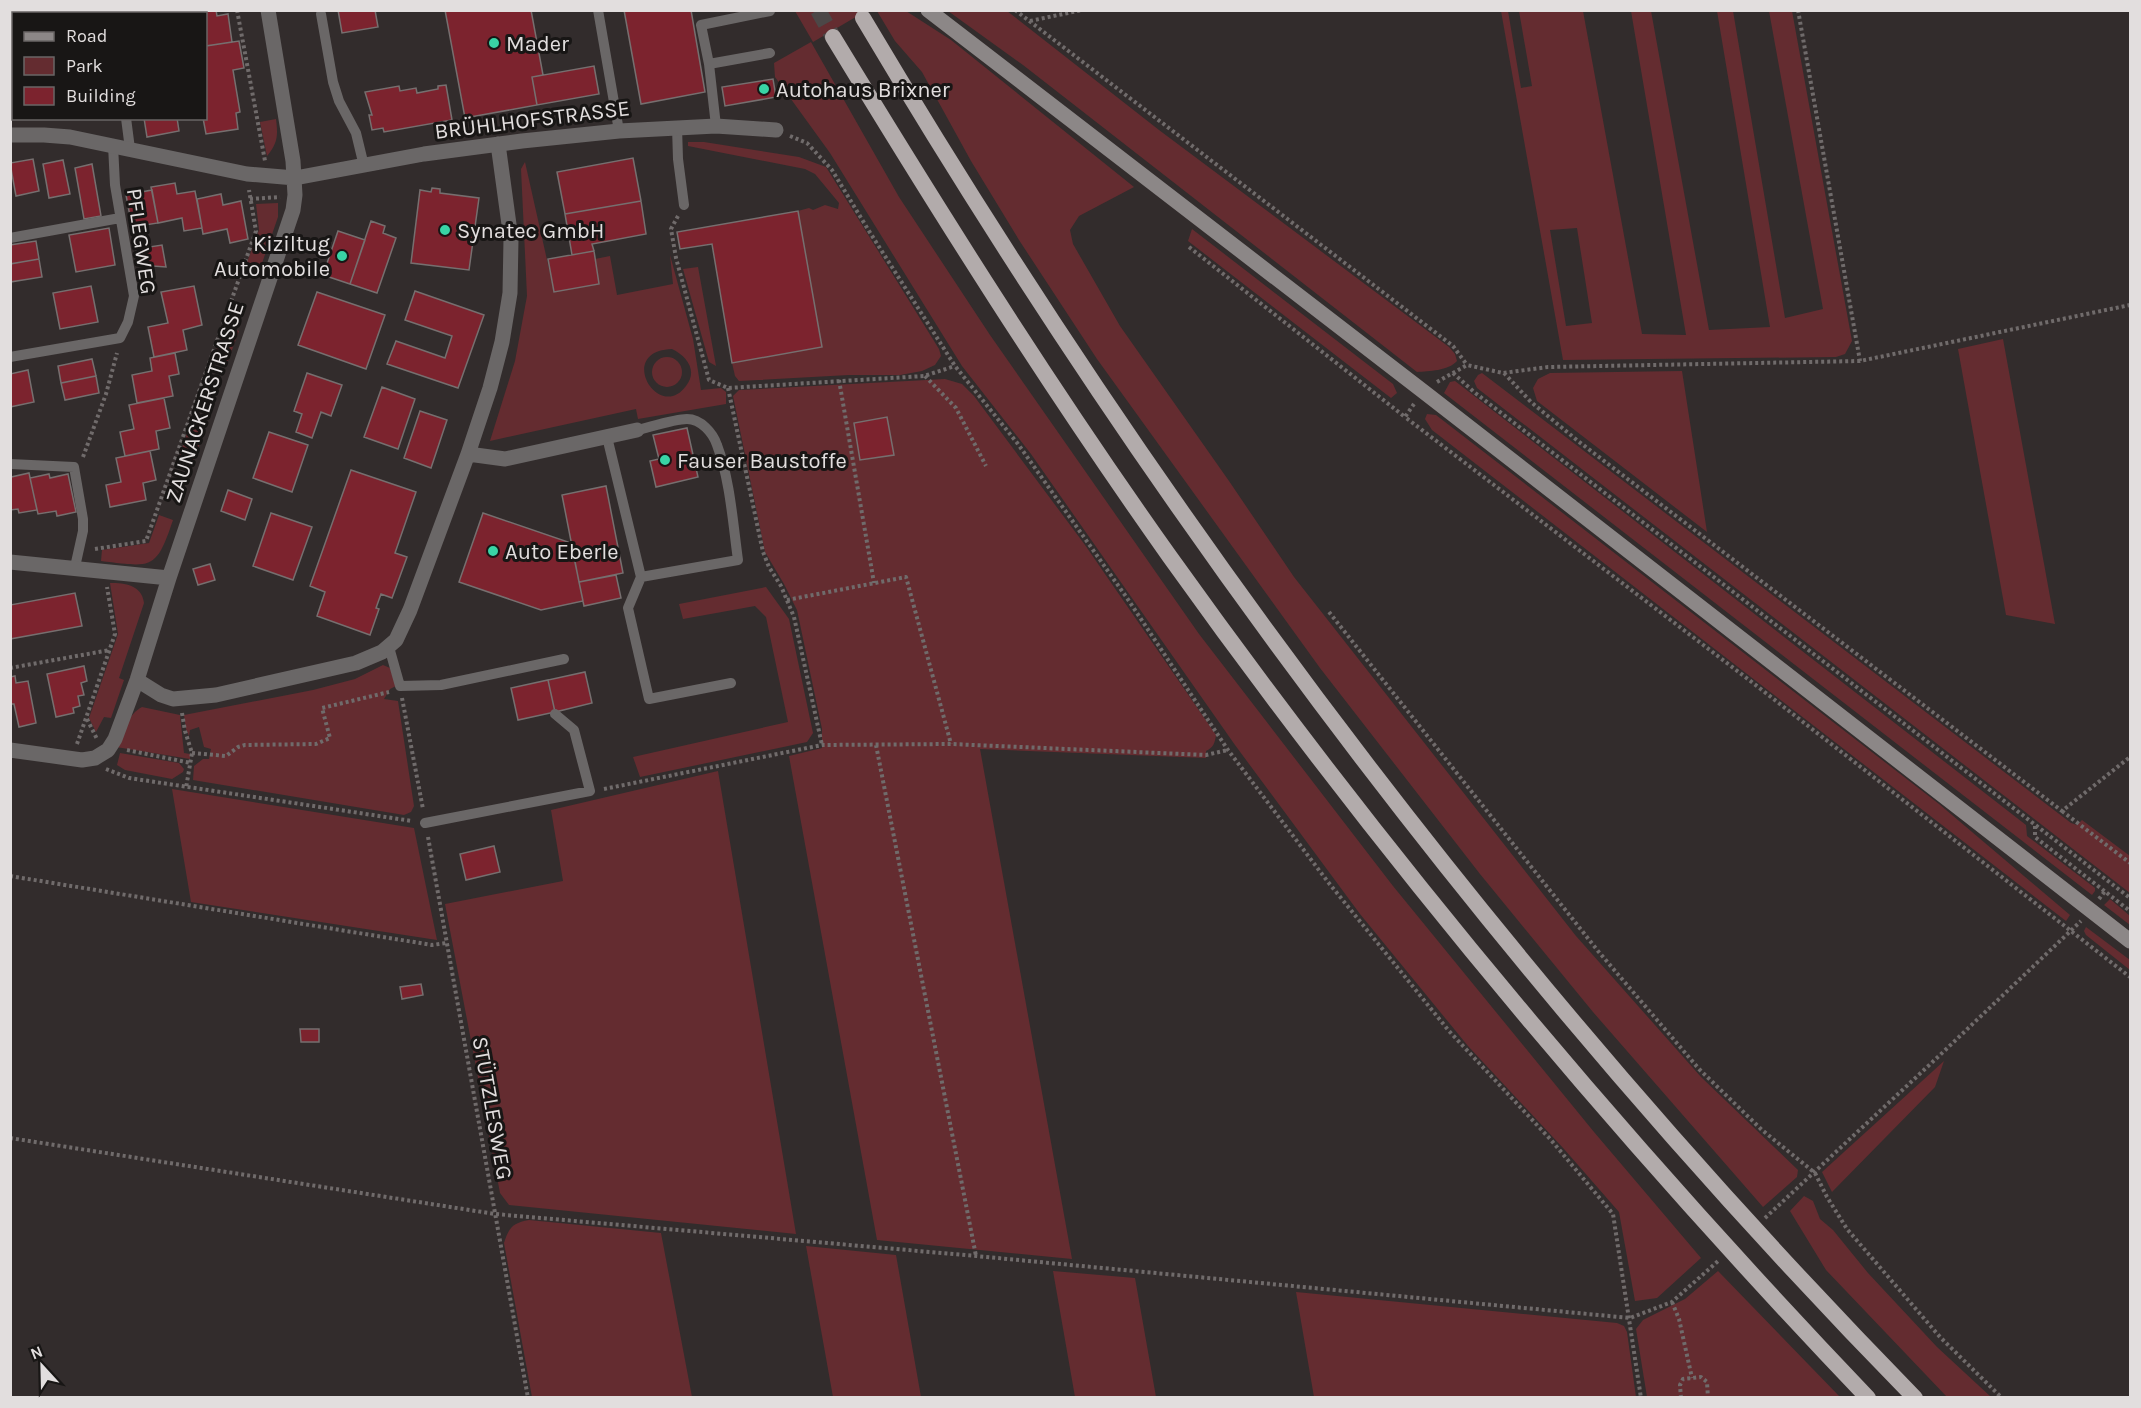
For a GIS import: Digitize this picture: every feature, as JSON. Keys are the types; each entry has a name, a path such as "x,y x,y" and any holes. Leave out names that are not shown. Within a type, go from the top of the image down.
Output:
{"highway":[{"path":"862,18 1012,262 1131,440 1227,577 1348,741 1484,913 1637,1094 1794,1271 1915,1398"},
{"path":"833,37 941,213 1060,397 1170,556 1303,738 1421,890 1577,1077 1710,1229 1868,1398"}],"main road":[{"path":"928,10 2130,941"}],"street":[{"name":"ZAUNACKERSTRASSE","path":"101,754 115,739 137,680 293,210 296,195 295,178 268,10"},
{"name":"BRÜHLHOFSTRASSE","path":"10,135 44,135 113,145 247,174 295,178 424,154 619,131 716,126 777,130"},
{"path":"137,680 161,695 183,699 237,691 370,659 396,640 410,610 468,454 497,364 510,293 510,223 498,144"},
{"path":"468,454 505,459 637,430"},
{"path":"10,562 169,578"},
{"path":"10,750 72,759 101,754"}],"lane":[{"path":"598,10 619,131"},
{"path":"716,126 709,64 701,25 721,16 770,12"},
{"path":"321,14 333,82 339,101 356,133 364,166"},
{"path":"709,64 770,53"},
{"path":"126,120 130,149"},
{"path":"677,128 678,159 684,205"},
{"name":"PFLEGWEG","path":"113,145 113,172 134,296 128,322 120,338"},
{"path":"10,238 120,218"},
{"path":"10,357 120,338"},
{"path":"637,430 687,419 699,422 709,432 717,444 727,486 738,560 641,577"},
{"path":"607,437 641,577 628,608 649,699 731,683"},
{"path":"10,464 74,467 83,519 83,531 75,567"},
{"path":"389,647 400,686 441,685 564,658"},
{"path":"425,823 590,791 574,730 555,714"}],"path":[{"path":"237,10 268,177"},
{"path":"1016,10 1453,346 1467,365 1503,373 1548,367 1860,361 2130,304"},
{"path":"1029,21 1082,10"},
{"path":"1798,10 1860,361"},
{"path":"777,130 807,143 832,170 955,366 1018,444 1127,598 1228,750 1328,882 1449,1031 1551,1140 1612,1214 1641,1398"},
{"path":"95,549 146,541 256,231 247,174"},
{"path":"250,199 296,195"},
{"path":"684,205 670,229 709,380 728,388 924,376 955,366"},
{"path":"1189,247 1405,417 1744,676 2130,977"},
{"path":"83,463 84,454 112,373 120,338"},
{"path":"1467,365 1453,373 1483,399 2130,898"},
{"path":"1503,373 1531,402 1578,441 2130,863"},
{"path":"924,376 956,408 986,466"},
{"path":"839,380 874,583"},
{"path":"728,388 762,552 794,616 822,745"},
{"path":"1405,417 1424,392"},
{"path":"72,759 115,634 98,570 95,540"},
{"path":"787,600 906,577 951,744"},
{"path":"1329,612 1598,951 1699,1069 1762,1130 1815,1173 1847,1229 1940,1337 2002,1398"},
{"path":"10,668 110,650"},
{"path":"192,753 226,756 245,745 316,744 330,738 322,708 386,694 400,686"},
{"name":"STÜTZLESWEG","path":"400,686 528,1398"},
{"path":"183,699 184,731 192,753 186,788"},
{"path":"623,785 822,745 951,744 1206,755 1228,750"},
{"path":"876,745 976,1256"},
{"path":"191,763 121,749 114,756 101,754 107,770 117,775 186,788 425,823"},
{"path":"2062,811 2130,757"},
{"path":"2035,825 2035,837 2130,910"},
{"path":"10,876 432,945 446,943"},
{"path":"1804,1183 2072,932"},
{"path":"10,1138 495,1214 976,1256 1630,1318 1672,1302 1686,1290"},
{"path":"1672,1302 1679,1319 1692,1378"},
{"path":"1681,1398 1680,1385 1683,1379 1701,1377 1707,1382 1708,1398"}],"green space":[{"path":"45,11 100,11 100,12"},
{"path":"795,11 866,11 813,42"},
{"path":"877,11 906,11 951,40 1134,187 1079,216 1070,230 1073,244 1120,326 1294,577 1576,936 1701,1077 1798,1170 1797,1177 1763,1207 1593,1012 1480,874 1320,668 1097,359 1019,240 971,161 922,72 895,41"},
{"path":"948,11 1007,11 1159,130 1449,347 1457,361 1444,369 1417,372 1023,65"},
{"path":"1501,11 1508,11 1521,88 1532,86 1519,11 1583,11 1642,334 1686,335 1631,11 1651,11 1709,330 1770,327 1717,11 1733,11 1785,318 1823,309 1769,11 1792,11 1852,341 1845,354 1836,357 1563,360","holes":["1577,228 1592,323 1566,326 1550,230"]},
{"path":"811,42 899,197 990,335 1199,634 1393,886 1594,1132 1701,1258 1657,1298 1635,1301 1619,1212 1468,1046 1360,914 1235,745 1031,454 962,366 830,153 775,77 774,63"},
{"path":"276,119 276,139 267,156 260,122"},
{"path":"688,142 704,142 799,157 826,167 939,349 941,356 935,365 922,371 900,375 849,375 739,381 735,376 732,363 821,347 798,211 809,208 813,210 825,205 838,209 839,203 815,174 805,169 688,146"},
{"path":"525,162 554,291 599,284 595,259 610,256 617,295 673,284 670,255 693,339 701,390 721,388 726,392 726,404 638,419 636,409 490,441 515,361 527,296 521,169","holes":["672,349 689,364 691,375 686,386 675,395 664,396 655,391 644,371 646,361 655,353"]},
{"path":"278,203 278,217 260,269 246,265 259,230 256,204"},
{"path":"1192,229 1393,384 1397,393 1391,398 1188,241"},
{"path":"698,267 716,366 709,362 683,269"},
{"path":"225,326 239,331 226,366 212,361"},
{"path":"2003,339 2055,624 2006,615 1958,349"},
{"path":"667,357 678,361 682,372 678,383 667,387 656,383 652,372 656,361"},
{"path":"1682,371 1707,532 1537,401 1533,388 1538,379 1550,373"},
{"path":"1482,373 2071,823 2077,825 2082,820 2130,856 2130,893 1477,388 1474,381"},
{"path":"945,379 962,384 974,396 1085,545 1216,735 1213,745 1206,751 1206,758 980,749 1072,1259 877,1240 789,756 822,748 822,729 797,610 765,552 733,396 739,390"},
{"path":"1455,381 2026,825 2027,836 2095,888 2092,895 1444,393 1450,382"},
{"path":"1427,414 1436,415 1939,804 2070,915 2066,921 1432,430 1425,419"},
{"path":"189,427 204,432 191,468 177,463"},
{"path":"159,515 173,520 162,549 150,562 131,564 101,561 102,550 149,543"},
{"path":"110,583 132,586 140,592 144,603 119,678 124,680 111,718 104,717 96,732 89,718 118,634"},
{"path":"766,587 789,619 813,733 807,742 640,777 633,757 788,722 766,617 755,606 683,619 679,604"},
{"path":"383,665 390,668 396,686 390,689 384,699 398,701 414,806 411,812 404,815 193,780 194,766 203,759 209,759 211,749 204,747 199,727 190,730 189,736 184,715 313,690 355,679"},
{"path":"142,707 180,715 184,753 190,754 190,759 116,747 129,719"},
{"path":"120,753 179,763 184,769 172,779 125,770 117,765"},
{"path":"718,771 796,1234 509,1205 500,1193 445,904 563,881 551,810"},
{"path":"172,789 414,828 437,940 191,902"},
{"path":"2110,899 2130,916 2130,925 2104,905"},
{"path":"2086,927 2130,960 2130,970 2086,935 2084,931"},
{"path":"1944,1061 1935,1087 1832,1192 1822,1172"},
{"path":"1804,1196 1813,1201 1820,1219 1833,1230 1868,1273 1937,1347 1991,1397 1947,1397 1826,1270 1790,1211"},
{"path":"529,1220 661,1233 692,1397 532,1397 504,1243 512,1227"},
{"path":"806,1246 896,1255 921,1397 833,1397"},
{"path":"1053,1271 1135,1278 1156,1397 1075,1397"},
{"path":"1718,1271 1840,1397 1647,1397 1636,1329 1643,1320 1685,1299"},
{"path":"1296,1292 1617,1323 1624,1326 1627,1332 1636,1397 1314,1397"}],"building":[{"path":"10,10 33,10 33,12 12,12 12,20 10,20"},
{"path":"119,10 157,10 153,12 119,12"},
{"path":"198,10 216,10 217,16 228,14 232,42 207,46 207,12 198,12"},
{"path":"338,10 375,10 378,27 342,33"},
{"name":"Mader","path":"445,10 531,10 543,75 532,77 537,105 465,118"},
{"path":"624,10 691,10 705,92 641,104"},
{"path":"10,20 12,20 12,43 10,43"},
{"path":"239,41 244,68 233,70 240,112 236,113 238,129 206,134 203,120 207,120 207,46"},
{"path":"594,66 599,94 537,105 532,77"},
{"path":"773,79 776,97 725,106 722,87"},
{"path":"446,85 452,120 384,132 383,128 372,130 369,115 372,115 365,92 399,86 400,91 416,88 417,93"},
{"path":"144,120 177,120 179,131 147,137"},
{"path":"633,158 641,201 565,214 557,172"},
{"path":"33,159 39,191 16,196 10,163"},
{"path":"63,160 70,194 49,198 43,164"},
{"path":"92,164 101,216 84,219 75,168"},
{"path":"175,183 177,194 195,191 202,228 184,231 182,218 158,223 151,187"},
{"name":"Synatec GmbH","path":"432,188 440,189 440,193 479,198 469,270 411,263 420,190 431,192"},
{"path":"152,190 158,223 132,227 126,195"},
{"path":"221,194 223,205 241,201 248,239 230,243 227,229 203,234 197,199"},
{"path":"641,201 646,234 592,244 594,251 572,255 565,214"},
{"path":"798,211 822,347 732,363 712,244 680,249 677,232"},
{"path":"371,221 385,226 383,233 396,238 377,293 350,284"},
{"path":"109,228 115,265 76,272 69,235"},
{"path":"338,231 365,240 350,284 323,275"},
{"path":"36,241 39,259 10,264 10,245"},
{"path":"162,245 166,267 139,265 136,249"},
{"path":"594,251 599,284 554,292 548,259"},
{"path":"39,259 42,277 10,282 10,264"},
{"path":"91,286 98,322 60,329 53,293"},
{"path":"194,286 202,325 183,330 187,350 154,357 148,327 168,323 161,292"},
{"path":"415,291 484,315 458,388 387,364 396,341 445,358 452,336 405,320"},
{"path":"317,292 385,315 366,369 298,345"},
{"path":"175,353 179,374 169,376 173,396 137,403 132,375 152,371 150,358"},
{"path":"92,359 96,376 61,383 58,366"},
{"path":"28,370 34,402 10,407 10,374"},
{"path":"307,373 342,385 331,416 321,412 312,438 296,432 302,414 294,411"},
{"path":"96,376 99,393 65,400 61,383"},
{"path":"382,387 415,399 398,449 364,437"},
{"path":"164,398 170,428 156,431 159,449 125,456 120,432 134,429 129,405"},
{"path":"420,411 447,420 431,468 404,458"},
{"path":"887,417 894,455 860,460 854,423"},
{"path":"687,428 698,477 656,487 650,461 659,459 653,435"},
{"path":"269,432 308,445 292,492 253,478"},
{"path":"150,451 156,480 143,483 146,500 110,507 106,485 121,482 116,458"},
{"path":"351,470 416,492 395,553 407,557 392,598 381,594 376,608 379,609 370,635 317,616 325,592 310,586"},
{"path":"10,473 11,477 29,473 37,510 19,513 18,509 10,510"},
{"path":"49,474 50,478 68,474 76,512 57,516 56,511 38,514 30,478"},
{"path":"606,486 623,573 579,582 562,495"},
{"path":"228,490 252,499 245,520 221,511"},
{"path":"271,513 312,527 293,580 253,566"},
{"path":"483,513 571,543 583,601 541,610 459,582"},
{"path":"210,564 215,580 198,585 193,569"},
{"path":"616,575 621,598 584,606 579,582"},
{"path":"75,593 82,626 10,639 10,605"},
{"path":"84,666 87,681 81,683 84,695 78,696 80,706 73,708 74,713 56,717 47,674"},
{"path":"585,672 592,703 555,712 548,680"},
{"path":"15,676 16,683 28,681 36,723 19,727 14,704 10,704 10,677"},
{"path":"548,680 555,712 518,720 511,688"},
{"path":"494,846 500,872 466,880 460,854"},
{"path":"421,984 423,995 402,999 400,987"},
{"path":"300,1029 319,1029 319,1042 301,1042"}],"tunnel":[{"path":"818,10 833,37"}],"place":[{"name":"Mader","path":"494,43"},
{"name":"Autohaus Brixner","path":"764,89"},
{"name":"Synatec GmbH","path":"445,230"},
{"name":"Kiziltug Automobile","path":"342,256"},
{"name":"Fauser Baustoffe","path":"665,460"},
{"name":"Auto Eberle","path":"493,551"}]}
